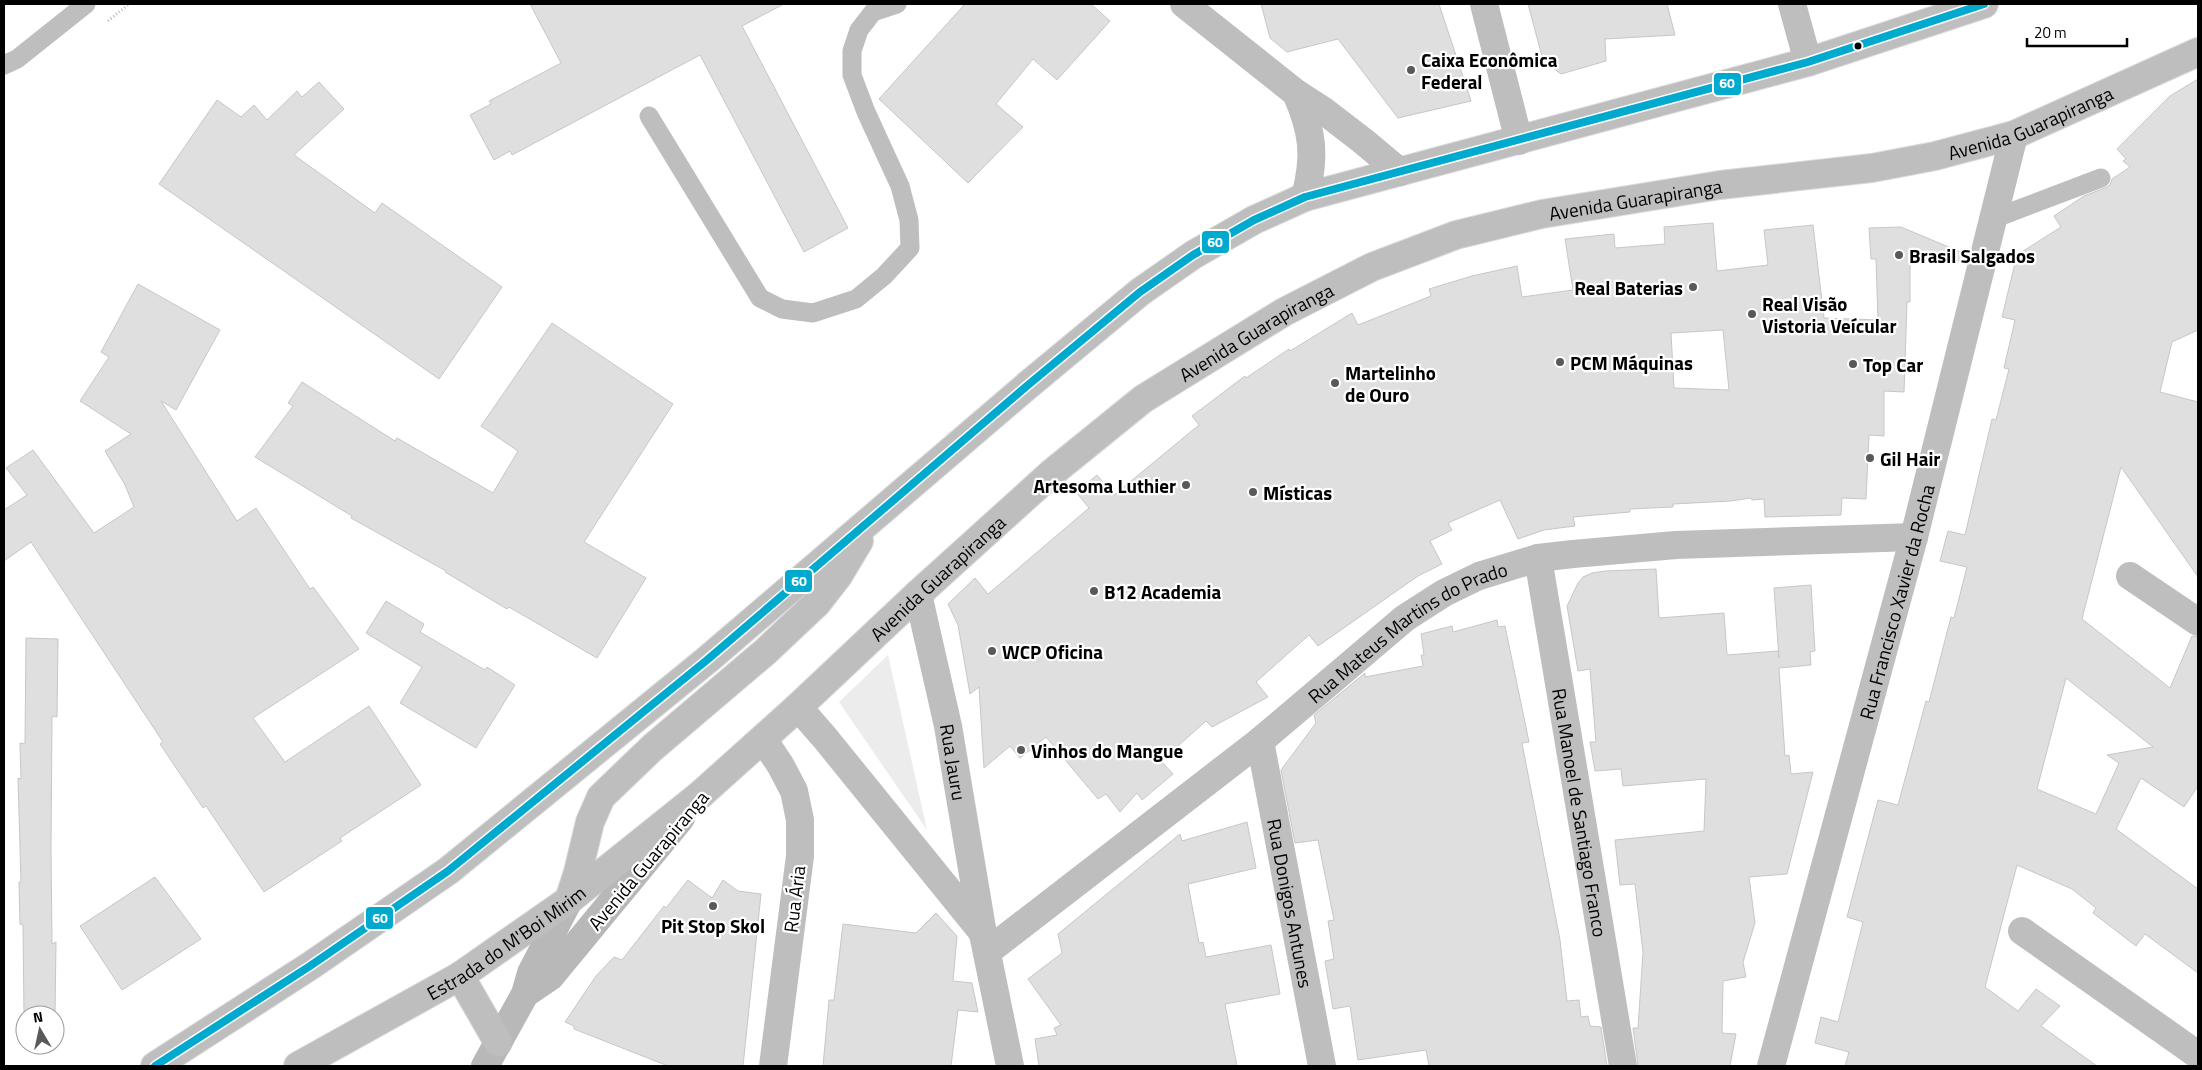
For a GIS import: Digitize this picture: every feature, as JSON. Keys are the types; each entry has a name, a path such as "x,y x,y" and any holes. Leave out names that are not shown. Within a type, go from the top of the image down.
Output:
{"main road":[{"path":"1484,4 1519,141"},
{"path":"1792,4 1808,62"},
{"path":"155,1066 310,966 448,870 707,660 1028,385 1140,292 1193,255 1254,220 1305,197 1808,62 1984,4"},
{"path":"1188,6 1296,93 1324,110 1400,172"},
{"name":"Avenida Guarapiranga","path":"525,994 550,977 700,795 798,708 918,594 1053,472 1143,399 1284,312 1372,266 1456,235 1542,214 1720,185 1872,168 1935,156 2014,135 2198,52"},
{"path":"1296,93 1311,134 1312,162 1305,197"},
{"name":"Rua Francisco Xavier da Rocha","path":"1771,1066 1914,537 2014,135"},
{"path":"569,900 590,822 601,797 652,748 765,652 816,603 838,576 872,520"},
{"name":"Rua Mateus Martins do Prado","path":"985,943 1260,741 1405,618 1444,594 1480,576 1538,558 1676,546 1914,537"},
{"name":"Rua Manoel de Santiago Franco","path":"1538,558 1623,1066"},
{"path":"2130,576 2198,622"},
{"name":"Rua Jauru","path":"918,594 948,726 985,943 1010,1066"},
{"name":"Rua Jauru","path":"798,708 826,738 985,943"},
{"name":"Rua Ária","path":"763,740 781,766 794,791 800,820 800,856 774,1066"},
{"name":"Rua Donigos Antunes","path":"1260,741 1322,1066"},
{"name":"Estrada do M'Boi Mirim","path":"298,1066 460,976 569,900 700,795"},
{"name":"Avenida Guarapiranga","path":"485,1066 525,994 531,973 569,900"},
{"path":"2022,931 2198,1055"},
{"path":"460,976 498,1042"}],"lane":[{"path":"4,65 17,59 86,4"},
{"path":"649,116 760,298 782,309 813,313 856,299 884,276 910,248 909,220 900,186 866,112 852,76 852,51 866,8 897,4"},
{"path":"1993,219 2101,178"}],"shaded area":[{"path":"888,655 927,830 839,702"}],"building":[{"path":"530,4 784,4 742,26 848,228 804,252 700,55 512,155 510,151 494,160 470,115 491,104 489,101 561,63"},
{"path":"965,4 1091,4 1110,21 1057,80 1033,59 996,104 1023,127 968,183 879,99"},
{"path":"1261,4 1439,4 1471,101 1398,118 1338,39 1287,52 1270,38"},
{"path":"1528,4 1667,4 1675,35 1605,39 1606,61 1561,74 1543,60"},
{"path":"2198,79 2198,330 2172,342 2160,392 2198,402 2198,577 2121,467 2082,619 2170,688 2192,636 2198,637 2198,786 2184,807 2141,778 2116,829 2198,889 2198,973 2145,934 2136,946 2093,913 2096,908 2072,889 2017,865 1985,987 2018,1011 2036,989 2060,1006 2041,1026 2097,1066 1845,1066 1849,1052 1815,1043 1821,1017 1838,1022 1863,922 1847,917 1878,800 1898,805 1926,701 1929,702 1951,617 1954,618 1967,567 1940,561 1948,531 1965,535 1992,419 1996,420 2009,369 2004,368 2015,320 2002,317 2017,255 2061,227 2054,216 2084,196 2110,185 2112,179 2130,167 2123,161 2126,159 2117,149 2170,96","holes":["2066,678 2153,747 2107,755 2119,763 2096,814 2037,789"]},
{"path":"319,82 344,109 294,155 375,213 382,203 502,287 439,379 159,184 217,100 241,117 254,105 267,120 297,91 302,97"},
{"path":"1713,223 1717,271 1768,265 1764,230 1813,225 1824,318 1878,320 1876,259 1871,259 1869,228 1901,227 1968,255 1967,261 1910,260 1910,302 1907,302 1904,392 1884,391 1884,436 1869,435 1866,499 1842,498 1841,515 1765,517 1764,499 1752,500 1751,498 1673,504 1673,507 1630,509 1630,512 1573,517 1575,526 1544,530 1518,539 1500,500 1448,523 1452,530 1430,541 1442,564 1418,576 1318,646 1309,635 1256,682 1268,697 1212,727 1206,721 1161,761 1173,774 1142,800 1137,793 1120,812 1106,794 1098,799 1046,737 1020,758 1010,746 984,768 979,687 970,694 958,625 948,604 975,578 988,594 1089,508 1076,492 1097,475 1114,495 1199,425 1192,416 1245,376 1246,378 1289,349 1290,351 1352,313 1358,325 1431,296 1429,289 1472,276 1517,266 1522,297 1573,290 1565,239 1614,234 1615,248 1665,244 1664,227","holes":["1723,330 1729,390 1674,388 1671,333"]},
{"path":"138,284 220,330 176,410 161,401 237,521 256,508 310,589 313,587 359,649 253,718 285,762 369,706 421,785 340,838 342,841 264,892 206,806 203,808 160,744 163,742 31,542 4,561 4,510 27,495 6,468 33,450 94,533 134,507 125,485 105,451 131,434 80,401 109,357 101,352"},
{"path":"552,323 673,404 584,542 646,578 597,658 509,607 507,609 446,571 351,518 352,516 255,457 293,406 288,403 302,382 395,441 397,438 493,493 518,451 481,426"},
{"path":"1656,569 1659,618 1724,613 1727,655 1778,651 1779,658 1774,588 1811,585 1815,651 1810,652 1811,665 1779,668 1785,756 1789,755 1791,774 1813,772 1787,874 1749,877 1755,923 1743,962 1746,977 1723,981 1722,1033 1736,1034 1730,1066 1638,1066 1633,1028 1638,1028 1643,952 1635,884 1620,885 1615,840 1704,831 1706,779 1623,786 1621,769 1595,771 1590,742 1596,742 1590,669 1578,671 1567,606 1578,583 1583,577 1592,573"},
{"path":"386,601 424,624 420,632 485,670 487,667 515,685 476,748 400,703 422,667 366,633"},
{"path":"1497,620 1498,627 1505,626 1529,742 1522,743 1560,940 1567,1001 1579,1000 1581,1017 1588,1016 1590,1026 1601,1027 1607,1066 1429,1066 1426,1050 1358,1060 1350,1006 1333,1009 1325,961 1334,959 1328,921 1334,920 1318,840 1295,843 1281,770 1316,723 1314,715 1365,673 1365,677 1423,666 1421,655 1424,655 1421,634 1452,626 1453,632"},
{"path":"26,638 58,639 57,717 52,716 52,944 56,942 55,1005 24,1005 23,925 20,924 19,882 21,882 18,778 21,779 20,743 25,744"},
{"path":"1247,822 1256,868 1188,884 1199,943 1203,942 1206,957 1271,945 1280,994 1225,1004 1237,1066 1039,1066 1035,1039 1057,1035 1054,1028 1061,1025 1028,979 1062,953 1058,934 1180,834 1182,841"},
{"path":"155,877 201,939 122,990 80,926"},
{"path":"688,880 712,898 723,880 738,891 761,894 743,1066 668,1066 574,1029 574,1026 565,1022 596,976 614,957 622,960 664,906 666,908"},
{"path":"936,913 957,936 953,981 972,983 978,1012 958,1010 951,1066 823,1066 829,1000 834,1000 843,924 916,933"}],"transit line":[{"name":"60","path":"155,1066 310,966 448,871 707,660 1028,385 1140,292 1193,255 1254,220 1305,197 1808,62 1984,4"}],"place":[{"name":"Caixa Econômica Federal","path":"1411,70"},
{"name":"Brasil Salgados","path":"1899,255"},
{"name":"Real Baterias","path":"1693,287"},
{"name":"Real Visão Vistoria Veícular","path":"1752,314"},
{"name":"PCM Máquinas","path":"1560,362"},
{"name":"Top Car","path":"1853,364"},
{"name":"Martelinho de Ouro","path":"1335,383"},
{"name":"Gil Hair","path":"1870,458"},
{"name":"Artesoma Luthier","path":"1186,485"},
{"name":"Místicas","path":"1253,492"},
{"name":"B12 Academia","path":"1094,591"},
{"name":"WCP Oficina","path":"992,651"},
{"name":"Vinhos do Mangue","path":"1021,750"},
{"name":"Pit Stop Skol","path":"713,906"}]}
